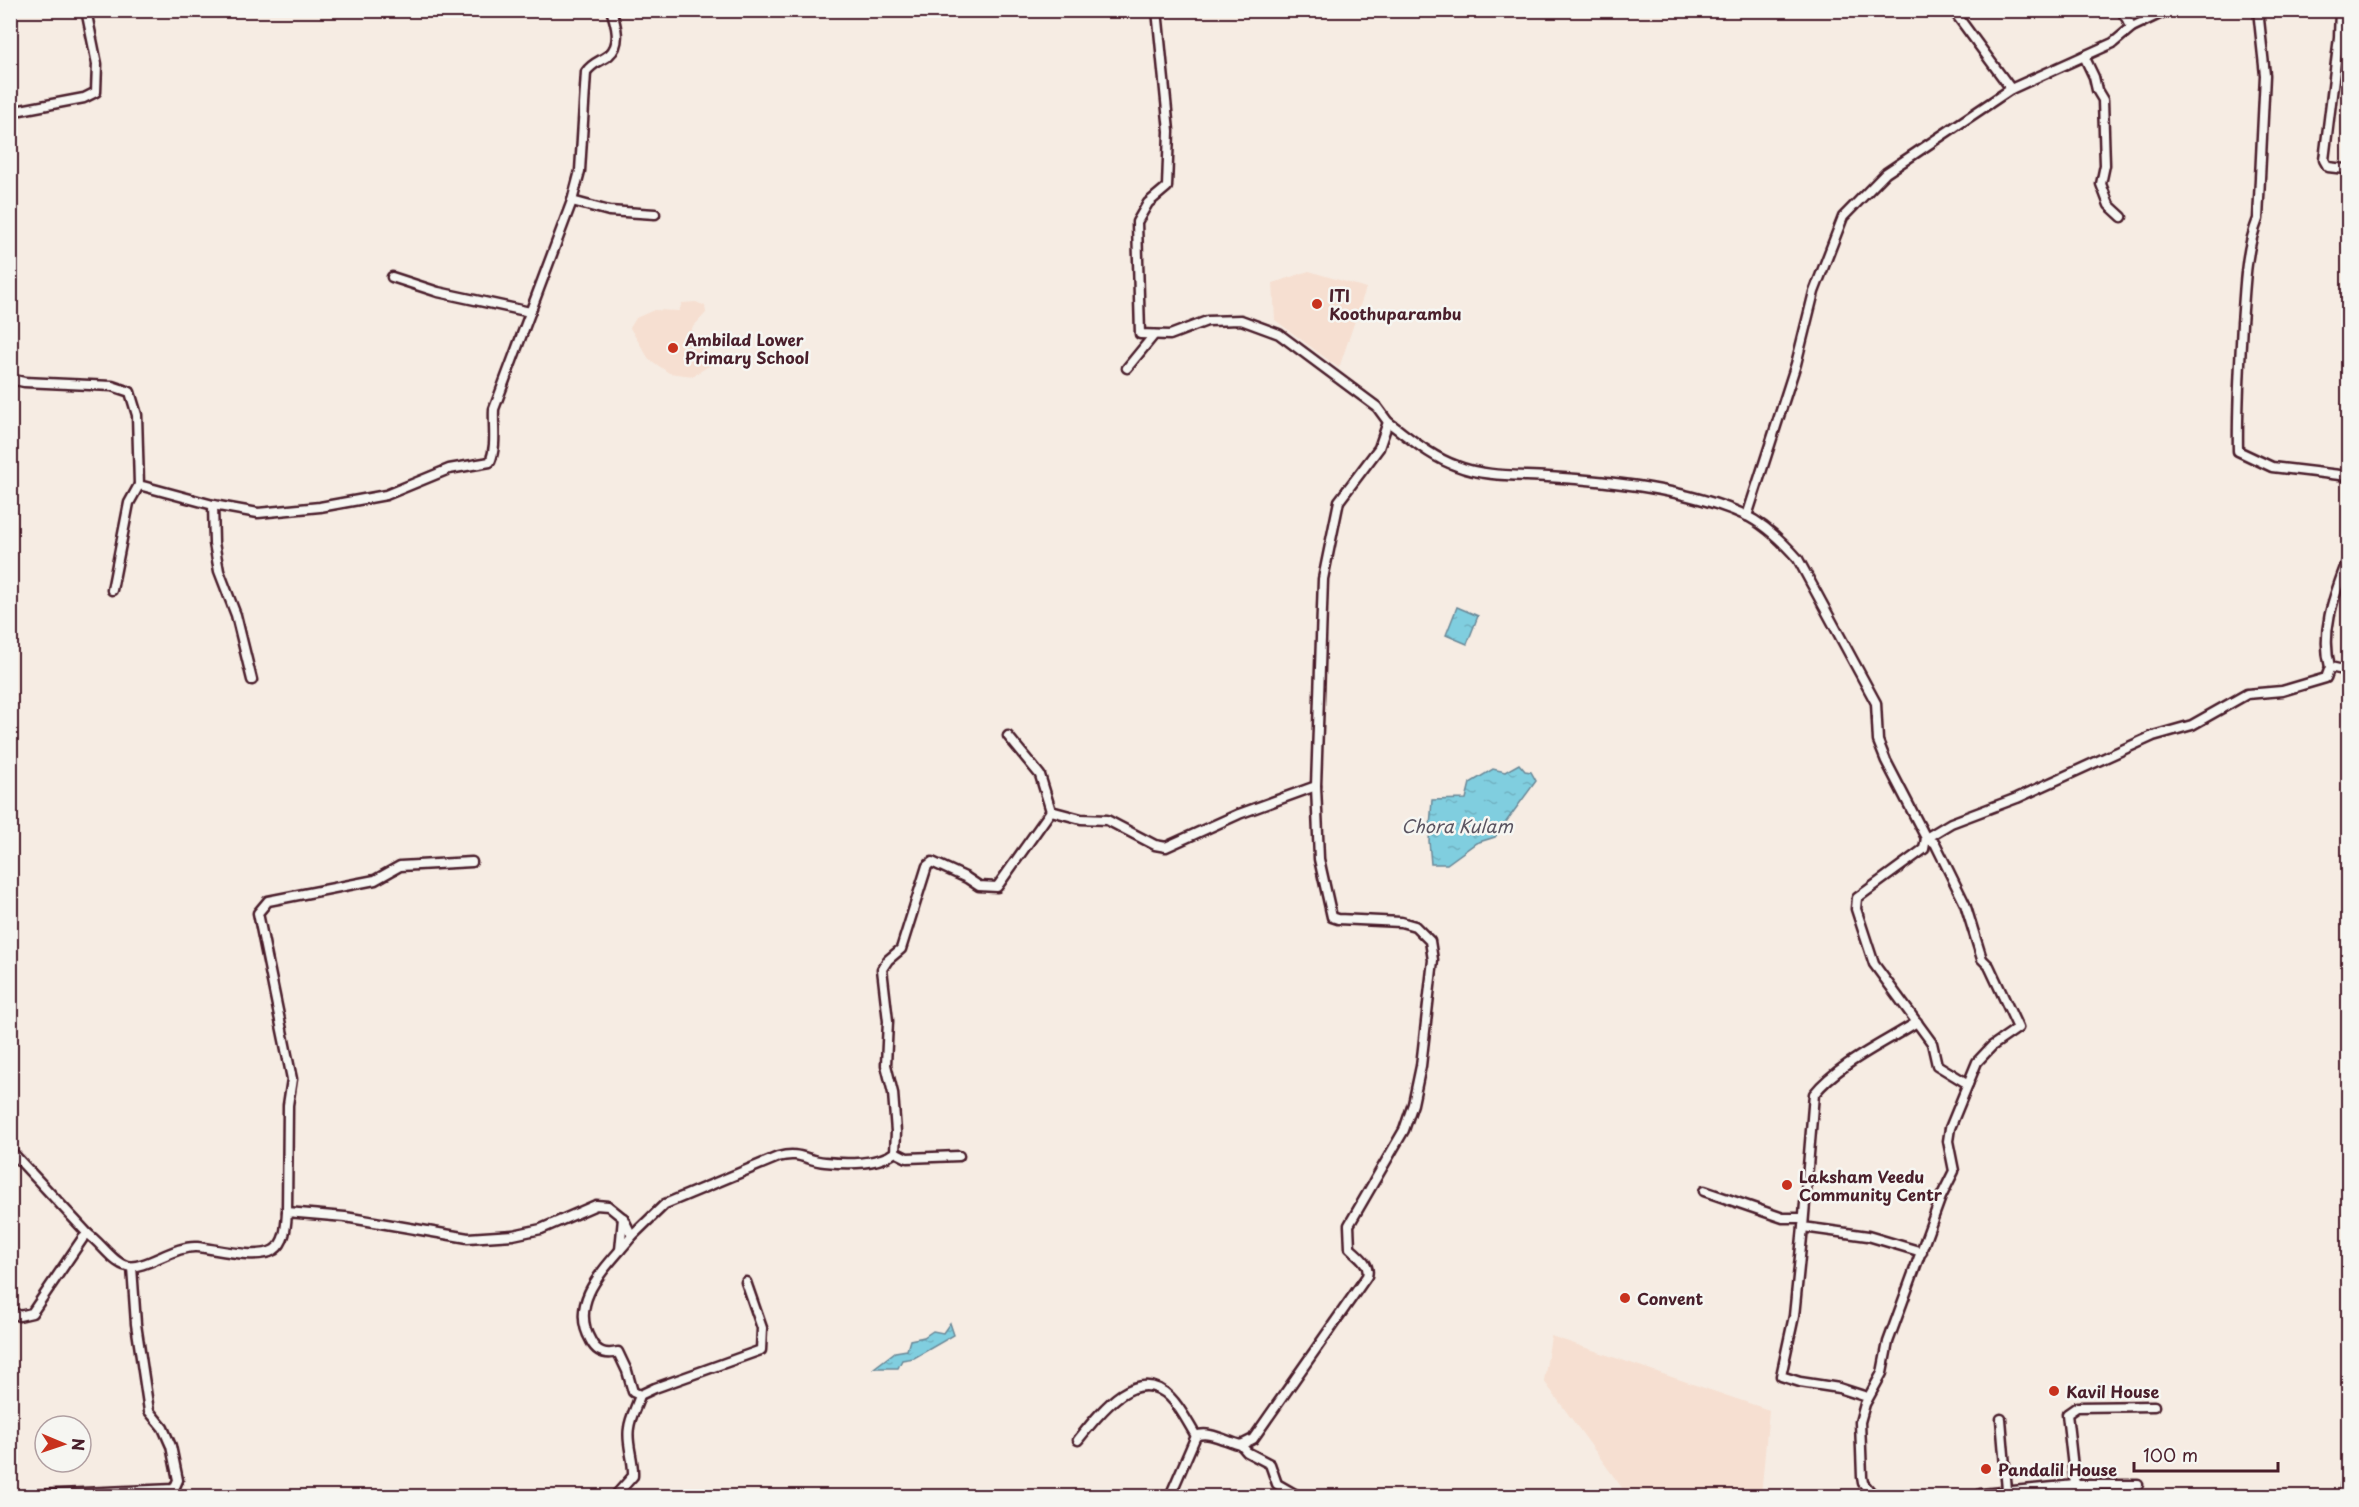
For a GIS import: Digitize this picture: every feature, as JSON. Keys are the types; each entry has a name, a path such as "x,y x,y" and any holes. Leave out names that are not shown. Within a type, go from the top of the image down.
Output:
{"street":[{"path":"10,112 84,98 96,92 97,64 86,10"},
{"path":"139,485 213,505 258,513 320,507 386,495 449,469 490,462 495,450 494,409 572,201 580,171 586,72 592,63 611,53 616,41 616,26 611,10"},
{"path":"1157,10 1168,131 1167,187 1148,203 1137,222 1140,334 1170,335 1206,321 1241,320 1280,334 1377,407 1388,422 1431,454 1459,467 1484,472 1577,479 1649,488 1708,502 1747,516 1784,543 1798,559 1876,703 1878,741 1886,761 1926,838 1935,843 1965,904 1979,952 1989,966 2018,1028 1992,1046 1977,1062 1950,1128 1948,1141 1954,1172 1941,1197 1888,1342 1882,1373 1878,1383 1867,1397 1860,1422 1859,1448 1862,1477 1874,1497"},
{"path":"1953,10 2011,89"},
{"path":"2121,10 2132,27"},
{"path":"1747,516 1796,364 1814,292 1844,217 1886,173 2011,89 2113,43 2132,27 2168,10"},
{"path":"2258,10 2264,86 2258,219 2252,234 2246,268 2237,410 2238,451 2272,467 2349,476"},
{"path":"2340,10 2339,37 2324,160 2328,167 2345,169"},
{"path":"2084,56 2103,100 2105,165 2101,184 2109,205 2122,217"},
{"path":"572,201 609,211 655,214"},
{"path":"392,277 438,292 530,312"},
{"path":"1127,368 1154,334"},
{"path":"10,379 24,382 112,386 130,392 137,415 139,485 129,503 112,590"},
{"path":"1241,1445 1253,1439 1367,1276 1369,1270 1367,1265 1350,1248 1349,1226 1404,1130 1422,1066 1433,960 1430,941 1415,926 1401,922 1332,917 1319,858 1316,786 1323,579 1339,501 1379,448 1388,422"},
{"path":"213,505 214,543 219,571 236,615 252,680"},
{"path":"1968,1084 1937,1065 1932,1043 1874,964 1856,909 1857,898 1924,849 1926,838 1951,823 2027,794 2153,736 2192,725 2247,694 2282,691 2326,678 2330,667 2326,650 2328,617 2349,559"},
{"path":"2330,667 2349,671"},
{"path":"1008,736 1040,775 1050,811"},
{"path":"1050,811 1081,819 1107,820 1155,845 1166,847 1239,814 1316,786"},
{"path":"640,1395 633,1392 618,1352 608,1355 599,1352 585,1329 583,1310 586,1297 594,1281 632,1236 665,1204 792,1153 823,1162 848,1162 886,1159 895,1152 893,1093 886,1065 888,1020 882,969 888,960 901,949 927,866 932,862 979,886 997,887 1050,811"},
{"path":"10,1150 88,1234 123,1265 132,1267 180,1249 197,1247 212,1251 258,1253 272,1251 280,1245 286,1232 288,1105 292,1079 258,913 268,901 375,880 400,866 472,862"},
{"path":"1867,1397 1839,1388 1800,1382 1781,1376 1794,1316 1814,1094 1837,1072 1917,1022"},
{"path":"895,1152 907,1158 959,1156"},
{"path":"1704,1191 1783,1218 1868,1236 1922,1252"},
{"path":"287,1212 345,1217 468,1238 513,1235 541,1229 596,1205 608,1206 623,1218 632,1236"},
{"path":"619,1252 623,1218"},
{"path":"10,1310 19,1316 32,1313 88,1234"},
{"path":"13,1497 174,1489 178,1480 171,1446 162,1428 149,1411 136,1324 132,1267"},
{"path":"615,1497 633,1476 634,1459 629,1444 629,1426 640,1395 761,1350 762,1328 746,1282"},
{"path":"1078,1440 1116,1398 1134,1388 1146,1386 1154,1387 1170,1397 1196,1436"},
{"path":"2075,1485 2067,1414 2078,1407 2154,1406"},
{"path":"2001,1419 2007,1490"},
{"path":"1170,1497 1196,1436 1208,1434 1241,1445 1247,1452 1270,1464 1277,1484 1298,1497"},
{"path":"2344,1497 2349,1473"},
{"path":"1978,1497 1981,1494 2007,1490 2075,1485 2138,1485"}],"shaded area":[{"name":"ITI Koothuparambu","path":"1309,271 1366,288 1339,368 1275,320 1273,283"},
{"name":"Ambilad Lower Primary School","path":"696,302 705,306 706,313 692,328 692,337 715,359 712,364 693,376 669,373 649,359 630,328 636,318 654,310 679,311 682,303"},
{"path":"1551,1336 1769,1410 1761,1496 1628,1496 1544,1381"}],"water":[{"path":"1457,607 1478,616 1467,644 1446,635"},
{"name":"Chora Kulam","path":"1519,764 1525,771 1531,772 1536,781 1495,837 1476,843 1447,864 1431,864 1429,841 1432,800 1466,799 1470,783 1493,769 1505,772"},
{"path":"950,1323 954,1335 914,1358 902,1360 898,1368 874,1368 895,1352 907,1350 910,1340 924,1337 933,1331 943,1333"}],"place":[{"name":"ITI Koothuparambu","path":"1317,304"},
{"name":"Ambilad Lower Primary School","path":"673,348"},
{"name":"Laksham Veedu Community Centr","path":"1787,1185"},
{"name":"Convent","path":"1625,1298"},
{"name":"Kavil House","path":"2054,1391"},
{"name":"Pandalil House","path":"1986,1469"}]}
